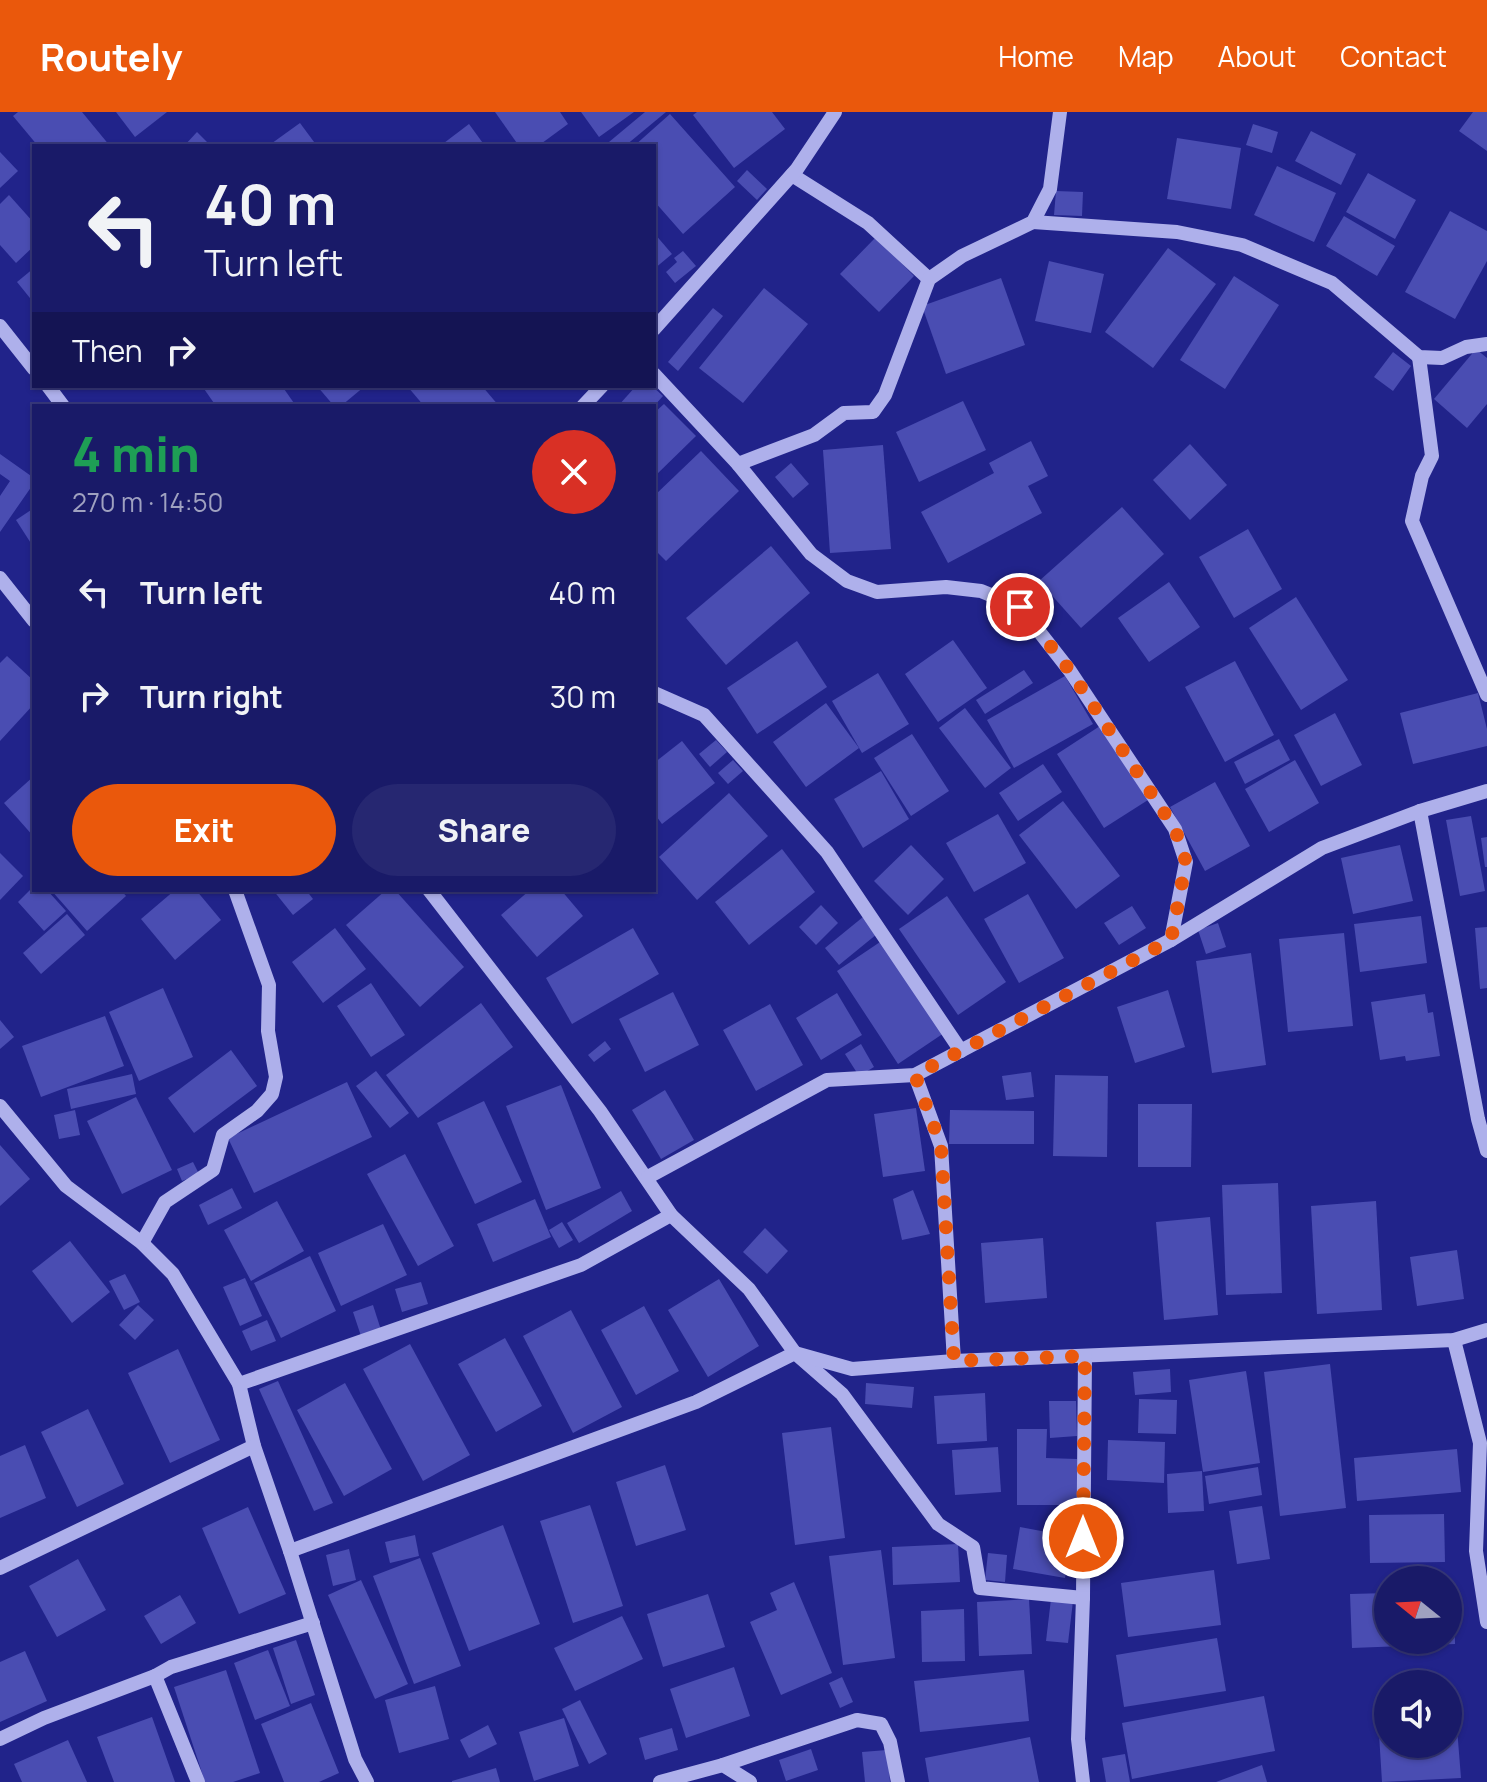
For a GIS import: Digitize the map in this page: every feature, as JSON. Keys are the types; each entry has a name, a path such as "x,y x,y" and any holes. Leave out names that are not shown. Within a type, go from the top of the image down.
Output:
{"street":[{"path":"656,327 792,175 835,112"},
{"path":"1033,222 1050,189 1060,112"},
{"path":"792,175 868,223 929,279"},
{"path":"738,464 814,435 844,413 873,412 885,395 929,279 962,256 1033,222 1177,232 1242,245 1332,283 1419,357 1442,358 1466,347 1487,344"},
{"path":"0,326 32,366"},
{"path":"1419,357 1432,456 1422,476 1412,521 1487,695"},
{"path":"656,376 738,464 811,554 847,581 877,592 946,587 981,591 1020,607 1070,671 1175,829 1186,862 1171,940"},
{"path":"585,404 600,388"},
{"path":"0,578 32,618"},
{"path":"656,694 704,715 827,852 961,1051"},
{"path":"648,1177 827,1080 915,1075 1171,940 1322,848 1420,811 1487,791"},
{"path":"1420,811 1478,1119 1487,1151"},
{"path":"142,1243 165,1202 213,1170 223,1135 257,1111 272,1094 276,1077 268,1031 269,985 236,892"},
{"path":"431,892 600,1111 648,1177 671,1215 749,1289 795,1353 842,1394 938,1524 973,1547 980,1588 1083,1598"},
{"path":"915,1075 941,1146 954,1361"},
{"path":"0,1106 66,1186 142,1243 173,1274 239,1384 254,1446 355,1759 367,1782"},
{"path":"239,1384 581,1265 671,1215"},
{"path":"290,1551 696,1402 795,1353 852,1369 954,1361 1454,1340 1487,1330"},
{"path":"1454,1340 1480,1443 1481,1551 1487,1622"},
{"path":"1083,1782 1078,1739 1083,1598 1085,1356"},
{"path":"0,1568 254,1446"},
{"path":"0,1739 171,1667 313,1623"},
{"path":"155,1676 198,1782"},
{"path":"660,1782 723,1765 857,1720 881,1724 890,1742 898,1782"},
{"path":"723,1765 750,1782"}],"building":[{"path":"18,112 82,112 108,144 36,144 13,116"},
{"path":"116,112 167,112 135,137"},
{"path":"495,112 560,112 568,124 541,144 518,144"},
{"path":"581,112 634,112 599,137"},
{"path":"645,112 666,112 627,144 609,142"},
{"path":"697,112 772,112 785,129 734,168 693,115"},
{"path":"1473,112 1487,112 1487,151 1459,131"},
{"path":"670,114 735,187 683,234 656,203 656,144 636,144"},
{"path":"300,123 316,144 271,144"},
{"path":"469,124 484,144 445,144"},
{"path":"1253,124 1278,132 1272,153 1246,145"},
{"path":"1311,131 1356,154 1341,185 1295,161"},
{"path":"197,132 209,144 186,144"},
{"path":"1177,138 1241,148 1231,209 1167,199"},
{"path":"0,152 18,171 0,188"},
{"path":"1277,166 1336,193 1314,242 1254,215"},
{"path":"747,170 767,189 757,200 737,181"},
{"path":"1368,173 1416,200 1395,239 1346,212"},
{"path":"1056,191 1083,192 1082,216 1054,215"},
{"path":"9,195 32,221 32,248 16,263 0,245 0,204"},
{"path":"1450,211 1487,231 1487,261 1455,319 1405,292"},
{"path":"1344,216 1395,246 1377,276 1326,246"},
{"path":"656,235 672,254 656,267"},
{"path":"876,237 914,276 879,312 840,274"},
{"path":"1168,248 1216,284 1153,368 1105,332"},
{"path":"683,251 696,266 675,283 666,272 677,262 674,258"},
{"path":"1049,261 1104,274 1091,333 1035,321"},
{"path":"32,270 32,301 17,282"},
{"path":"1234,276 1279,305 1225,389 1180,360"},
{"path":"1001,278 1025,345 946,374 922,306"},
{"path":"764,288 808,324 743,403 699,368"},
{"path":"713,308 723,316 678,371 668,362"},
{"path":"1476,349 1487,358 1487,404 1467,428 1434,399"},
{"path":"1393,352 1411,366 1393,391 1374,377"},
{"path":"203,388 283,388 295,404 215,404"},
{"path":"319,388 363,388 343,404 332,404"},
{"path":"409,388 484,388 497,404 422,404"},
{"path":"634,388 654,388 663,396 656,404 620,404"},
{"path":"963,401 986,450 919,482 896,432"},
{"path":"664,404 696,436 656,475 656,411"},
{"path":"1031,441 1048,476 1028,486 1042,513 948,563 921,512 994,473 989,463"},
{"path":"1190,444 1227,485 1190,520 1153,480"},
{"path":"883,445 891,549 830,553 823,450"},
{"path":"701,451 739,491 666,561 656,551 656,494"},
{"path":"0,454 32,477 32,486 0,532 0,496 10,481 0,474"},
{"path":"791,463 809,484 793,498 775,477"},
{"path":"1122,507 1164,554 1081,628 1039,581"},
{"path":"32,509 32,545 16,520"},
{"path":"1248,529 1282,589 1234,618 1199,557"},
{"path":"771,546 810,593 726,665 686,618"},
{"path":"1169,582 1200,627 1149,662 1118,618"},
{"path":"1296,597 1348,680 1301,710 1249,628"},
{"path":"953,640 987,688 938,722 905,674"},
{"path":"797,641 827,687 757,734 727,688"},
{"path":"7,656 32,679 32,706 0,741 0,663"},
{"path":"1235,661 1274,735 1225,762 1185,687"},
{"path":"1024,670 1033,683 985,714 976,700"},
{"path":"878,673 909,724 862,753 832,701"},
{"path":"1065,676 1093,724 1014,768 987,720"},
{"path":"1478,693 1487,729 1487,746 1413,764 1400,713"},
{"path":"826,703 859,748 806,787 773,742"},
{"path":"965,708 1011,768 985,788 939,728"},
{"path":"1335,713 1362,765 1321,786 1294,735"},
{"path":"1100,726 1148,800 1104,828 1057,754"},
{"path":"912,734 949,791 911,816 874,758"},
{"path":"1279,739 1290,760 1245,784 1234,762"},
{"path":"716,740 727,752 710,767 699,754"},
{"path":"682,741 715,783 662,824 656,816 656,761"},
{"path":"733,760 743,771 728,784 718,773"},
{"path":"1295,760 1319,803 1269,832 1245,789"},
{"path":"1043,764 1062,792 1018,821 999,793"},
{"path":"881,771 909,819 863,848 834,799"},
{"path":"32,778 32,835 4,803"},
{"path":"1215,782 1250,846 1205,871 1170,807"},
{"path":"729,793 768,836 697,900 659,857"},
{"path":"1063,801 1120,876 1076,909 1019,835"},
{"path":"998,814 1026,863 974,892 946,843"},
{"path":"1471,816 1485,891 1460,896 1446,820"},
{"path":"1487,837 1487,867 1485,867 1481,838"},
{"path":"911,845 944,879 908,915 874,881"},
{"path":"1400,845 1413,901 1353,914 1341,858"},
{"path":"782,849 815,892 749,945 715,902"},
{"path":"0,853 23,876 0,900"},
{"path":"32,888 32,892 49,892 66,911 44,931 18,902"},
{"path":"53,892 123,892 126,896 87,931"},
{"path":"173,892 198,892 221,920 175,960 141,919"},
{"path":"275,892 308,892 313,899 293,915"},
{"path":"384,892 397,892 464,967 420,1007 346,925"},
{"path":"528,892 563,892 583,916 537,957 501,915"},
{"path":"1028,894 1064,958 1019,983 984,919"},
{"path":"947,896 1006,982 958,1015 899,929"},
{"path":"821,905 838,923 816,945 799,927"},
{"path":"1132,906 1146,928 1119,945 1104,923"},
{"path":"67,914 85,935 41,974 23,953"},
{"path":"1421,916 1427,963 1360,972 1354,924"},
{"path":"863,917 877,934 839,965 825,948"},
{"path":"1218,923 1226,947 1206,954 1198,930"},
{"path":"1487,927 1487,988 1480,989 1475,928"},
{"path":"335,928 366,969 323,1003 292,962"},
{"path":"633,928 659,974 572,1024 546,978"},
{"path":"1344,933 1353,1026 1288,1032 1279,939"},
{"path":"883,940 944,1033 898,1064 837,971"},
{"path":"1251,953 1266,1065 1212,1073 1196,961"},
{"path":"371,983 405,1035 371,1057 337,1006"},
{"path":"163,988 193,1057 139,1081 109,1012"},
{"path":"1168,990 1185,1047 1135,1063 1117,1007"},
{"path":"673,992 699,1045 645,1072 619,1019"},
{"path":"837,993 862,1035 821,1060 796,1018"},
{"path":"1425,994 1428,1013 1433,1012 1440,1056 1406,1061 1405,1056 1380,1060 1371,1002"},
{"path":"481,1003 513,1047 418,1118 386,1075"},
{"path":"770,1004 803,1065 756,1091 723,1030"},
{"path":"105,1016 124,1066 41,1097 22,1046"},
{"path":"0,1020 14,1037 0,1049"},
{"path":"605,1041 611,1049 594,1062 588,1055"},
{"path":"861,1044 874,1067 859,1076 845,1054"},
{"path":"231,1050 257,1086 194,1133 168,1098"},
{"path":"376,1071 409,1113 390,1128 356,1086"},
{"path":"1031,1072 1034,1097 1006,1100 1002,1076"},
{"path":"132,1074 136,1094 71,1109 67,1089"},
{"path":"1055,1075 1108,1076 1107,1157 1053,1156"},
{"path":"347,1082 372,1137 254,1193 228,1138"},
{"path":"561,1085 601,1188 546,1210 506,1106"},
{"path":"665,1090 694,1140 661,1159 632,1110"},
{"path":"136,1097 172,1170 122,1194 87,1121"},
{"path":"484,1101 522,1182 475,1204 437,1123"},
{"path":"1138,1104 1192,1104 1191,1167 1138,1167"},
{"path":"916,1108 925,1171 883,1177 874,1114"},
{"path":"75,1110 80,1135 59,1139 54,1115"},
{"path":"950,1110 1034,1111 1034,1144 949,1144"},
{"path":"0,1145 30,1179 0,1206"},
{"path":"405,1154 454,1246 418,1266 367,1174"},
{"path":"193,1162 199,1174 182,1181 177,1169"},
{"path":"1278,1183 1282,1293 1226,1295 1222,1185"},
{"path":"232,1188 242,1208 208,1225 199,1205"},
{"path":"913,1190 930,1234 902,1240 893,1199"},
{"path":"621,1191 632,1211 579,1243 567,1223"},
{"path":"535,1199 551,1237 493,1262 477,1224"},
{"path":"277,1201 304,1251 251,1281 224,1230"},
{"path":"1376,1201 1382,1310 1317,1314 1311,1206"},
{"path":"1210,1217 1218,1315 1164,1320 1156,1222"},
{"path":"562,1222 573,1240 559,1248 549,1230"},
{"path":"383,1224 407,1275 341,1306 318,1253"},
{"path":"765,1228 788,1251 767,1274 743,1252"},
{"path":"1043,1238 1047,1298 985,1303 981,1243"},
{"path":"70,1241 110,1292 72,1323 32,1271"},
{"path":"1457,1250 1464,1299 1417,1306 1410,1257"},
{"path":"310,1256 336,1311 281,1338 254,1283"},
{"path":"125,1274 140,1302 124,1310 109,1281"},
{"path":"245,1278 262,1316 240,1326 223,1287"},
{"path":"719,1279 759,1346 708,1377 668,1310"},
{"path":"421,1282 428,1304 402,1312 395,1289"},
{"path":"138,1305 154,1320 135,1340 119,1325"},
{"path":"373,1305 381,1330 361,1336 353,1312"},
{"path":"644,1306 679,1371 636,1395 601,1330"},
{"path":"571,1310 622,1407 573,1433 523,1336"},
{"path":"267,1320 276,1341 251,1351 242,1331"},
{"path":"505,1338 542,1406 496,1432 458,1364"},
{"path":"410,1344 470,1455 423,1481 363,1369"},
{"path":"178,1349 220,1440 170,1463 128,1373"},
{"path":"1330,1364 1346,1508 1280,1516 1264,1372"},
{"path":"1170,1369 1171,1392 1135,1395 1133,1372"},
{"path":"1246,1371 1260,1463 1203,1472 1189,1380"},
{"path":"278,1381 333,1503 314,1511 259,1389"},
{"path":"345,1383 392,1469 344,1496 297,1410"},
{"path":"866,1383 914,1387 912,1408 865,1404"},
{"path":"985,1393 987,1441 937,1444 934,1396"},
{"path":"1139,1399 1177,1400 1176,1434 1138,1433"},
{"path":"1049,1401 1076,1401 1077,1436 1050,1438"},
{"path":"88,1409 124,1484 77,1507 41,1432"},
{"path":"831,1427 845,1538 795,1545 782,1433"},
{"path":"1017,1429 1047,1429 1046,1458 1077,1459 1077,1505 1017,1505"},
{"path":"1108,1440 1165,1442 1164,1483 1107,1480"},
{"path":"25,1445 46,1498 0,1518 0,1456"},
{"path":"998,1447 1001,1492 955,1495 952,1450"},
{"path":"1457,1449 1461,1492 1357,1501 1354,1458"},
{"path":"665,1465 686,1530 636,1546 616,1482"},
{"path":"1258,1467 1262,1495 1209,1504 1205,1476"},
{"path":"1202,1471 1204,1511 1168,1513 1167,1474"},
{"path":"590,1505 623,1606 573,1623 540,1521"},
{"path":"1262,1506 1270,1559 1237,1564 1229,1511"},
{"path":"248,1507 286,1594 239,1614 202,1528"},
{"path":"1444,1514 1445,1562 1370,1563 1369,1515"},
{"path":"503,1525 540,1624 469,1651 432,1553"},
{"path":"1020,1527 1073,1537 1065,1578 1013,1569"},
{"path":"415,1535 419,1556 390,1563 385,1542"},
{"path":"958,1544 960,1582 893,1585 892,1547"},
{"path":"349,1549 356,1580 333,1586 326,1555"},
{"path":"881,1550 895,1658 843,1665 829,1556"},
{"path":"988,1553 1007,1555 1005,1582 985,1580"},
{"path":"420,1558 461,1666 414,1684 373,1576"},
{"path":"78,1559 106,1610 57,1637 29,1586"},
{"path":"1214,1570 1221,1625 1128,1637 1121,1583"},
{"path":"361,1580 408,1684 375,1699 328,1595"},
{"path":"794,1582 832,1673 781,1695 750,1622 777,1610 770,1593"},
{"path":"1374,1593 1374,1647 1352,1648 1350,1594"},
{"path":"708,1594 725,1647 663,1667 647,1614"},
{"path":"180,1595 196,1623 161,1644 144,1616"},
{"path":"1029,1599 1032,1654 979,1656 977,1602"},
{"path":"1051,1599 1073,1601 1068,1643 1046,1641"},
{"path":"964,1609 965,1661 922,1662 921,1611"},
{"path":"622,1616 643,1659 575,1691 554,1648"},
{"path":"1217,1638 1226,1691 1124,1707 1116,1655"},
{"path":"296,1640 315,1695 291,1704 273,1648"},
{"path":"268,1650 290,1706 255,1720 234,1663"},
{"path":"25,1651 47,1701 0,1722 0,1662"},
{"path":"734,1667 750,1716 686,1738 670,1689"},
{"path":"226,1670 260,1773 233,1782 205,1782 174,1687"},
{"path":"1024,1670 1029,1721 920,1732 914,1681"},
{"path":"842,1677 853,1702 840,1708 829,1683"},
{"path":"435,1686 449,1739 399,1753 385,1700"},
{"path":"1264,1696 1275,1751 1132,1779 1122,1723"},
{"path":"580,1700 607,1754 589,1764 562,1709"},
{"path":"311,1703 339,1773 319,1782 284,1782 261,1724"},
{"path":"152,1717 175,1782 114,1782 97,1737"},
{"path":"564,1718 579,1766 534,1781 519,1732"},
{"path":"488,1725 497,1744 469,1758 460,1740"},
{"path":"672,1728 678,1750 645,1760 639,1738"},
{"path":"1030,1737 1039,1782 929,1782 925,1758"},
{"path":"68,1740 87,1782 22,1782 14,1764"},
{"path":"811,1749 818,1770 786,1781 779,1760"},
{"path":"887,1750 890,1782 865,1782 862,1752"},
{"path":"1125,1754 1130,1782 1106,1782 1102,1758"},
{"path":"1380,1758 1459,1758 1461,1778 1382,1782"},
{"path":"1262,1765 1267,1782 1216,1782"},
{"path":"496,1768 500,1782 452,1782 452,1781"}],"route":[{"path":"1020,607 1070,671 1175,829 1186,862 1171,940 915,1075 941,1146 954,1361 1085,1356 1083,1538"}]}
